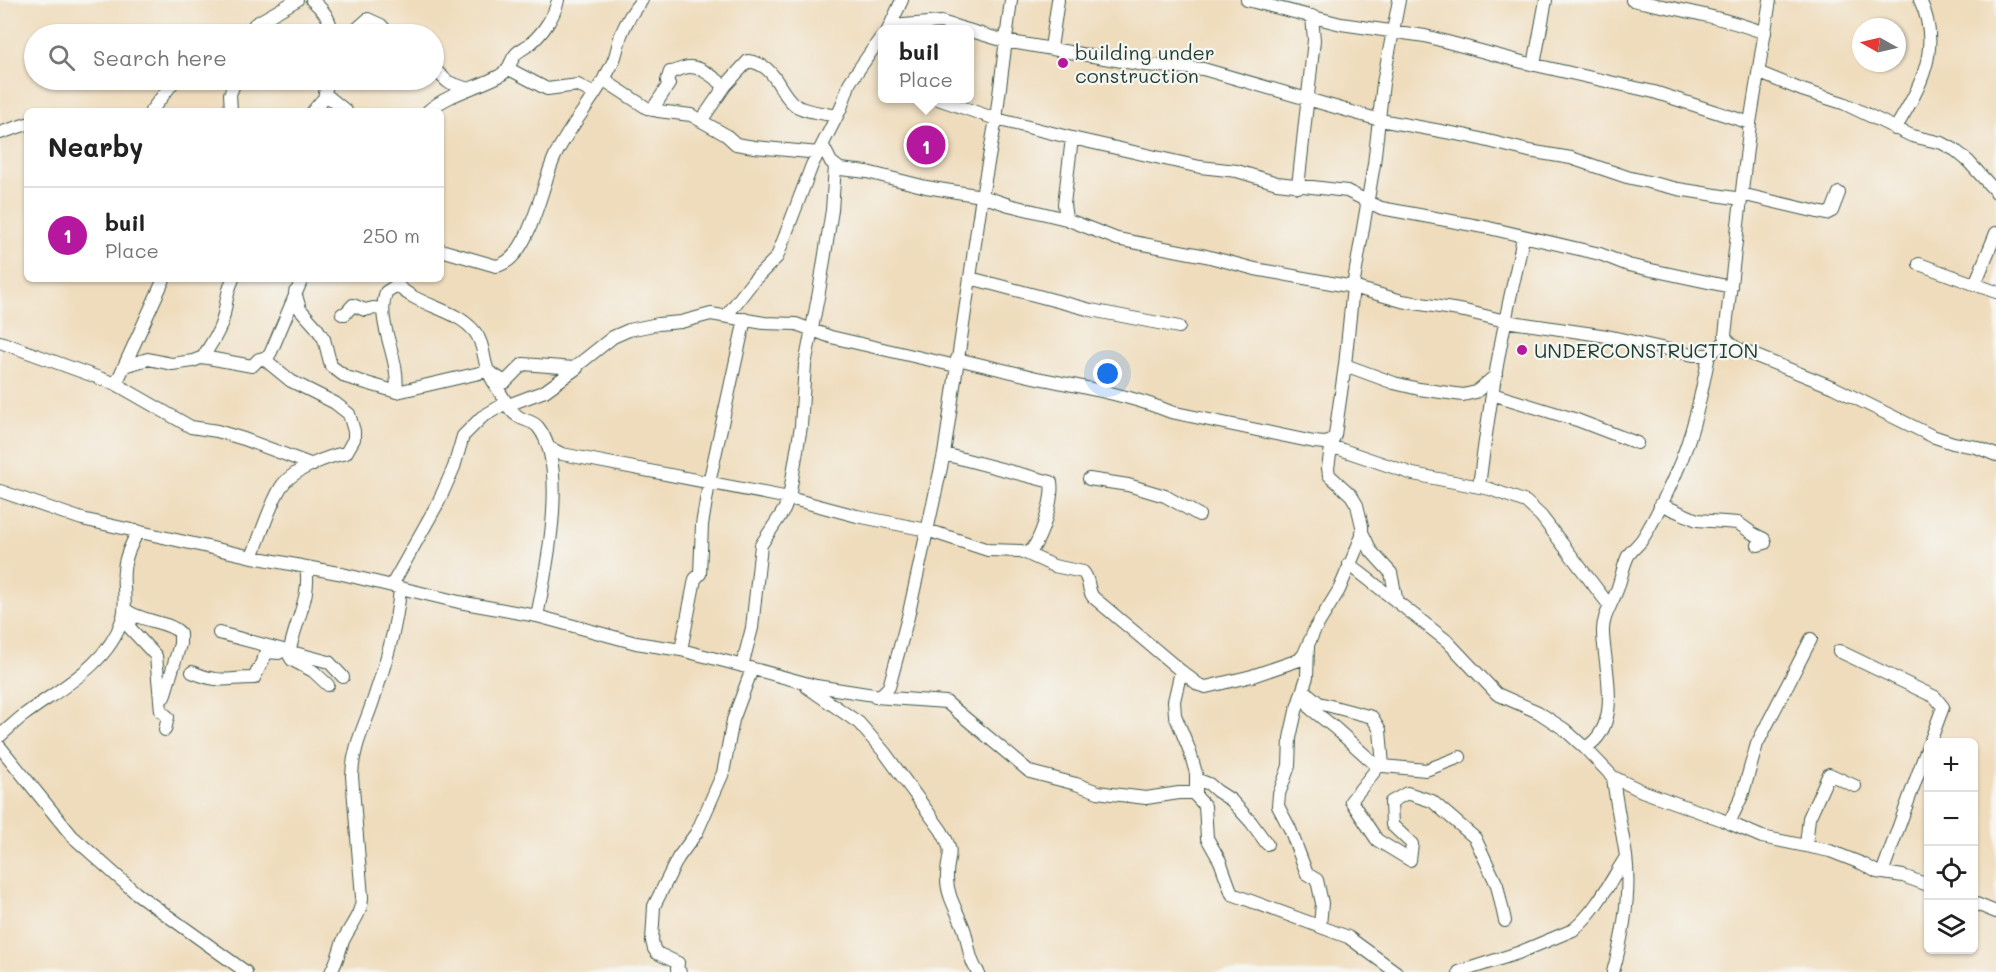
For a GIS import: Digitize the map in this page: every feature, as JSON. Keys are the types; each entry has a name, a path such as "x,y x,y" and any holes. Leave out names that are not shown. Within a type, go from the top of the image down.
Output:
{"street":[{"path":"255,24 297,0"},
{"path":"312,0 324,11 330,24"},
{"path":"432,108 439,102 497,77 509,69 515,54 530,45 545,27 555,12 558,0"},
{"path":"444,251 496,266 506,264 513,257 536,215 544,183 555,157 613,62 621,34 633,11 642,0"},
{"path":"891,25 902,0"},
{"path":"874,697 880,696 889,687 908,617 944,454 982,196 996,119 1011,0"},
{"path":"1051,48 1058,0"},
{"path":"1246,0 1341,24 1440,40 1534,65 1654,92 1750,123"},
{"path":"1397,602 1390,573 1371,551 1362,532 1357,505 1351,495 1329,475 1328,468 1345,366 1353,287 1380,120 1383,83 1399,0"},
{"path":"1534,65 1546,0"},
{"path":"1632,0 1708,15 1765,33"},
{"path":"1770,0 1760,73 1750,123 1725,335 1727,340 1736,348 1833,387 1932,436 1985,449 1996,455"},
{"path":"1895,129 1926,71 1929,33 1927,6 1920,0"},
{"path":"1298,187 1314,40 1312,16"},
{"path":"362,24 368,19 379,24"},
{"path":"916,25 941,22 952,25"},
{"path":"974,31 1005,40 1145,65 1203,69 1380,120 1571,158 1627,177 1678,189 1741,197 1826,214 1832,211 1839,193"},
{"path":"727,315 754,280 777,257 812,165 850,82 878,42"},
{"path":"701,121 725,86 745,63 753,62 774,75 784,94 797,106 836,116"},
{"path":"652,110 667,87 670,72 694,67 701,69 725,86"},
{"path":"509,69 547,89 578,85 594,94"},
{"path":"1760,73 1843,104 1912,136 1942,143 1955,150 1987,180 1996,192"},
{"path":"605,76 610,84 652,110 683,112 726,135 741,146 821,149 835,166 847,170 867,172 926,187 982,196 1066,219 1117,238 1206,256 1255,269 1353,287 1402,301 1465,311 1505,321 1607,336 1693,355 1709,355"},
{"path":"444,78 468,89"},
{"path":"153,108 167,90"},
{"path":"231,108 232,90"},
{"path":"316,108 326,90"},
{"path":"325,94 342,108"},
{"path":"948,103 996,119 1072,138 1200,167 1236,171 1298,187 1347,192 1381,208 1490,228 1600,254 1628,265 1731,287"},
{"path":"0,133 24,125"},
{"path":"1066,219 1064,204 1072,138"},
{"path":"680,972 678,963 657,953 654,949 652,941 654,906 678,858 697,832 723,772 747,667 761,545 784,510 789,498 801,426 805,365 832,210 835,166"},
{"path":"1975,284 1996,233"},
{"path":"1479,486 1492,394 1523,237"},
{"path":"1919,264 1996,292"},
{"path":"970,278 1091,310 1179,327"},
{"path":"116,384 163,282"},
{"path":"124,366 148,359 172,364 194,361 203,357 223,321 226,292 231,282"},
{"path":"203,357 251,367 260,358 268,357 287,318 300,282"},
{"path":"396,392 393,354 387,343 387,327 381,309 386,292 397,282 414,298 458,318 475,332 488,370 507,404 519,417 531,421 539,428 548,447 554,469 553,502 548,552 537,616"},
{"path":"295,292 300,309 324,339 328,357 334,369 346,377 396,392 488,370 505,382 523,364 577,368"},
{"path":"342,314 345,314 353,305 365,310 381,309"},
{"path":"331,972 339,957 344,938 361,908 352,776 354,750 372,703 389,647 399,605 396,587 439,501 454,467 463,436 482,417 507,404 545,392 613,337 629,330 681,322 706,314 727,315 764,323 796,324 831,337 1088,387 1151,404 1171,412 1331,443 1413,474 1508,493 1526,502 1541,516 1610,605"},
{"path":"681,650 695,579 700,574 702,525 709,483 745,319"},
{"path":"1585,748 1598,736 1603,727 1608,705 1610,682 1602,631 1610,605 1629,554 1644,536 1688,444 1709,355 1727,340"},
{"path":"0,342 116,384 191,427 217,431 244,439 313,465"},
{"path":"252,557 282,487 292,477 313,465 330,456 348,451 354,439 349,414 335,403 291,381 263,358"},
{"path":"1345,366 1394,383 1463,395 1476,392 1496,375"},
{"path":"1492,394 1638,443"},
{"path":"548,447 562,454 789,498 857,516 927,530 988,550 1014,550 1029,553 1054,566 1084,573 1093,597 1202,686 1211,686 1296,663 1304,654 1315,629 1339,590 1362,532"},
{"path":"944,454 1049,480 1052,487 1047,512 1038,543 1029,553"},
{"path":"1089,478 1128,485 1165,496 1199,515"},
{"path":"0,491 82,519 537,616 636,643 681,650 801,682 874,697 946,702 1030,772 1112,794 1146,798 1179,792 1190,792 1196,795 1205,806 1207,838 1220,861 1232,894 1348,937 1396,972"},
{"path":"1660,504 1697,520 1738,523 1764,539 1765,543 1758,545"},
{"path":"0,736 101,657 110,645 124,615 125,563 138,531"},
{"path":"1349,564 1447,641 1499,696 1547,718 1564,729 1613,777 1642,791 1762,837 1830,851 1882,873 1903,876 1924,883"},
{"path":"306,567 309,585 289,653 292,660 313,671 328,685"},
{"path":"124,615 174,628 180,633 180,644 165,687 164,700"},
{"path":"124,615 131,621 129,627 156,656 161,711 168,717 165,730"},
{"path":"219,633 329,662 343,677"},
{"path":"1729,823 1742,796 1757,744 1811,639"},
{"path":"1308,646 1309,662 1290,738 1288,766 1278,806 1290,829 1307,874 1317,880 1322,903 1320,926"},
{"path":"1839,651 1935,697 1943,707 1931,738"},
{"path":"192,672 214,680 252,678 267,652 289,653"},
{"path":"1181,671 1174,701 1175,715 1187,741 1196,779 1196,795"},
{"path":"801,682 859,723 885,753 949,843 951,855 948,886 965,933 972,961 978,972"},
{"path":"1303,689 1318,703 1372,717 1380,730 1383,766 1426,770 1460,757"},
{"path":"1303,689 1311,709 1378,767 1351,801 1377,840 1410,860 1412,844 1392,825 1391,802 1407,793 1432,801 1475,838 1497,885 1504,921"},
{"path":"0,747 72,836 136,893 246,972"},
{"path":"1882,873 1924,758"},
{"path":"1806,845 1809,818 1829,774 1855,786"},
{"path":"1613,777 1626,856 1625,909 1620,947 1613,972"},
{"path":"1196,779 1209,784 1231,800 1267,844"},
{"path":"1459,972 1518,953 1573,930 1598,902 1626,856"},
{"path":"1978,905 1996,912"}],"place":[{"name":"building under construction","path":"1063,63"},
{"name":"buil","path":"926,145"},
{"name":"UNDERCONSTRUCTION","path":"1522,350"}]}
